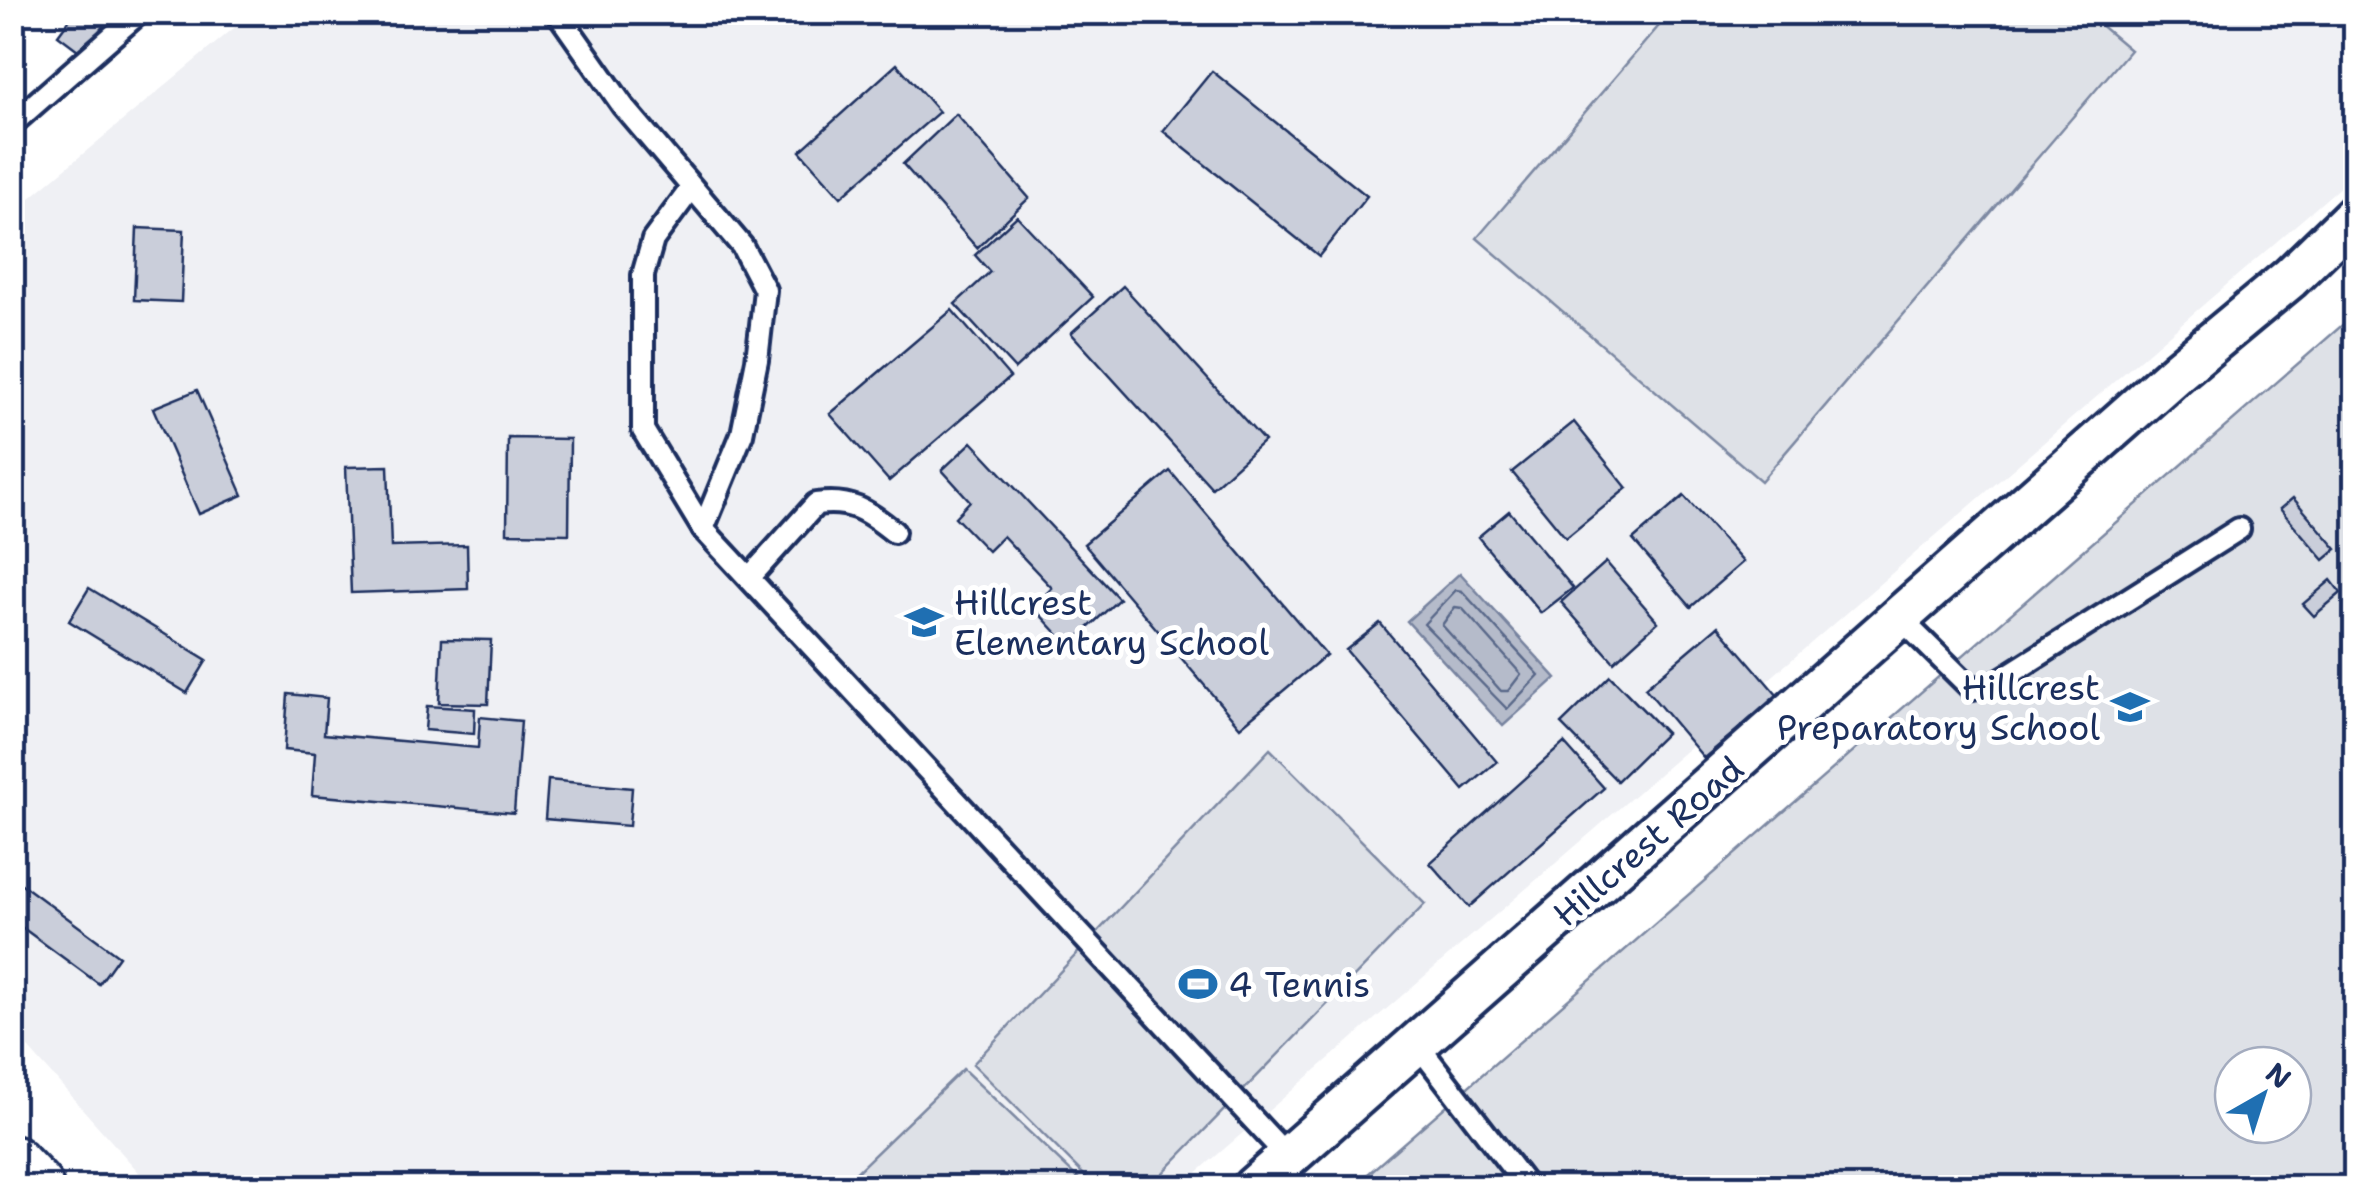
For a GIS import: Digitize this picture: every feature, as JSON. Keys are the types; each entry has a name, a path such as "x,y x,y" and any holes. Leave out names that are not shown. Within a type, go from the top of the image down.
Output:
{"main road":[{"path":"12,1164 35,1188"}],"street":[{"name":"Hillcrest Road","path":"1254,1188 2178,371 2290,278 2356,214"}],"lane":[{"path":"12,124 140,12"},
{"path":"557,12 690,190 742,246 766,290 758,360 742,434 703,528"},
{"path":"690,190 652,240 643,275 643,430 703,528 1008,841 1288,1157"},
{"path":"750,578 816,504 840,501 865,508 894,532"},
{"path":"1901,618 1972,689 1994,684 2239,529"},
{"path":"1417,1044 1528,1188"}],"shaded area":[{"name":"Hillcrest Elementary School","path":"252,13 2355,13 2355,174 1180,1187 152,1187 13,1031 12,213"},
{"path":"1670,13 2086,13 2130,50 1761,481 1477,238"},
{"name":"Hillcrest Preparatory School","path":"2355,314 2355,1187 1353,1187"},
{"name":"4 Tennis","path":"1270,749 1425,904 1149,1187 1096,1187 973,1064"},
{"path":"963,1069 1087,1187 841,1187"}],"water":[{"path":"1460,573 1556,678 1503,726 1407,621"}],"building":[{"path":"75,12 114,12 82,53 58,35"},
{"path":"897,64 939,112 841,197 800,151"},
{"path":"1212,71 1367,196 1319,256 1163,131"},
{"path":"956,114 1029,198 977,248 903,164"},
{"path":"1017,216 1093,297 1015,369 955,304 990,272 975,255"},
{"path":"137,228 184,230 181,302 134,300"},
{"path":"1123,286 1264,441 1212,488 1071,333"},
{"path":"952,310 1010,377 889,481 830,414"},
{"path":"197,390 243,495 199,514 153,408"},
{"path":"1574,422 1627,488 1566,538 1512,472"},
{"path":"508,438 570,439 569,534 507,533"},
{"path":"972,442 1119,599 1069,646 1033,607 1052,588 1003,536 988,551 955,517 970,501 942,470"},
{"path":"388,466 391,547 467,545 468,589 351,593 346,467"},
{"path":"1170,471 1326,655 1240,727 1084,544"},
{"path":"1684,496 1743,562 1691,607 1633,540"},
{"path":"2293,498 2337,549 2324,560 2280,509"},
{"path":"1509,511 1573,588 1541,613 1478,537"},
{"path":"1606,562 1658,622 1614,662 1561,602"},
{"path":"2331,580 2341,593 2314,616 2303,604"},
{"path":"89,588 207,660 187,693 69,621"},
{"path":"1380,623 1497,762 1464,790 1346,650"},
{"path":"1718,626 1778,696 1704,758 1645,688"},
{"path":"442,639 491,640 488,704 439,703"},
{"path":"1610,676 1666,733 1617,781 1561,724"},
{"path":"288,694 327,698 324,734 478,748 480,717 521,721 514,813 312,795 315,753 284,750"},
{"path":"427,706 475,709 474,734 425,730"},
{"path":"1564,743 1604,788 1469,907 1430,863"},
{"path":"548,780 632,788 629,826 545,819"},
{"path":"12,877 119,956 99,984 12,920"}],"place":[{"name":"Hillcrest Elementary School","path":"924,622"},
{"name":"Hillcrest Preparatory School","path":"2130,707"},
{"name":"4 Tennis","path":"1198,984"}]}
